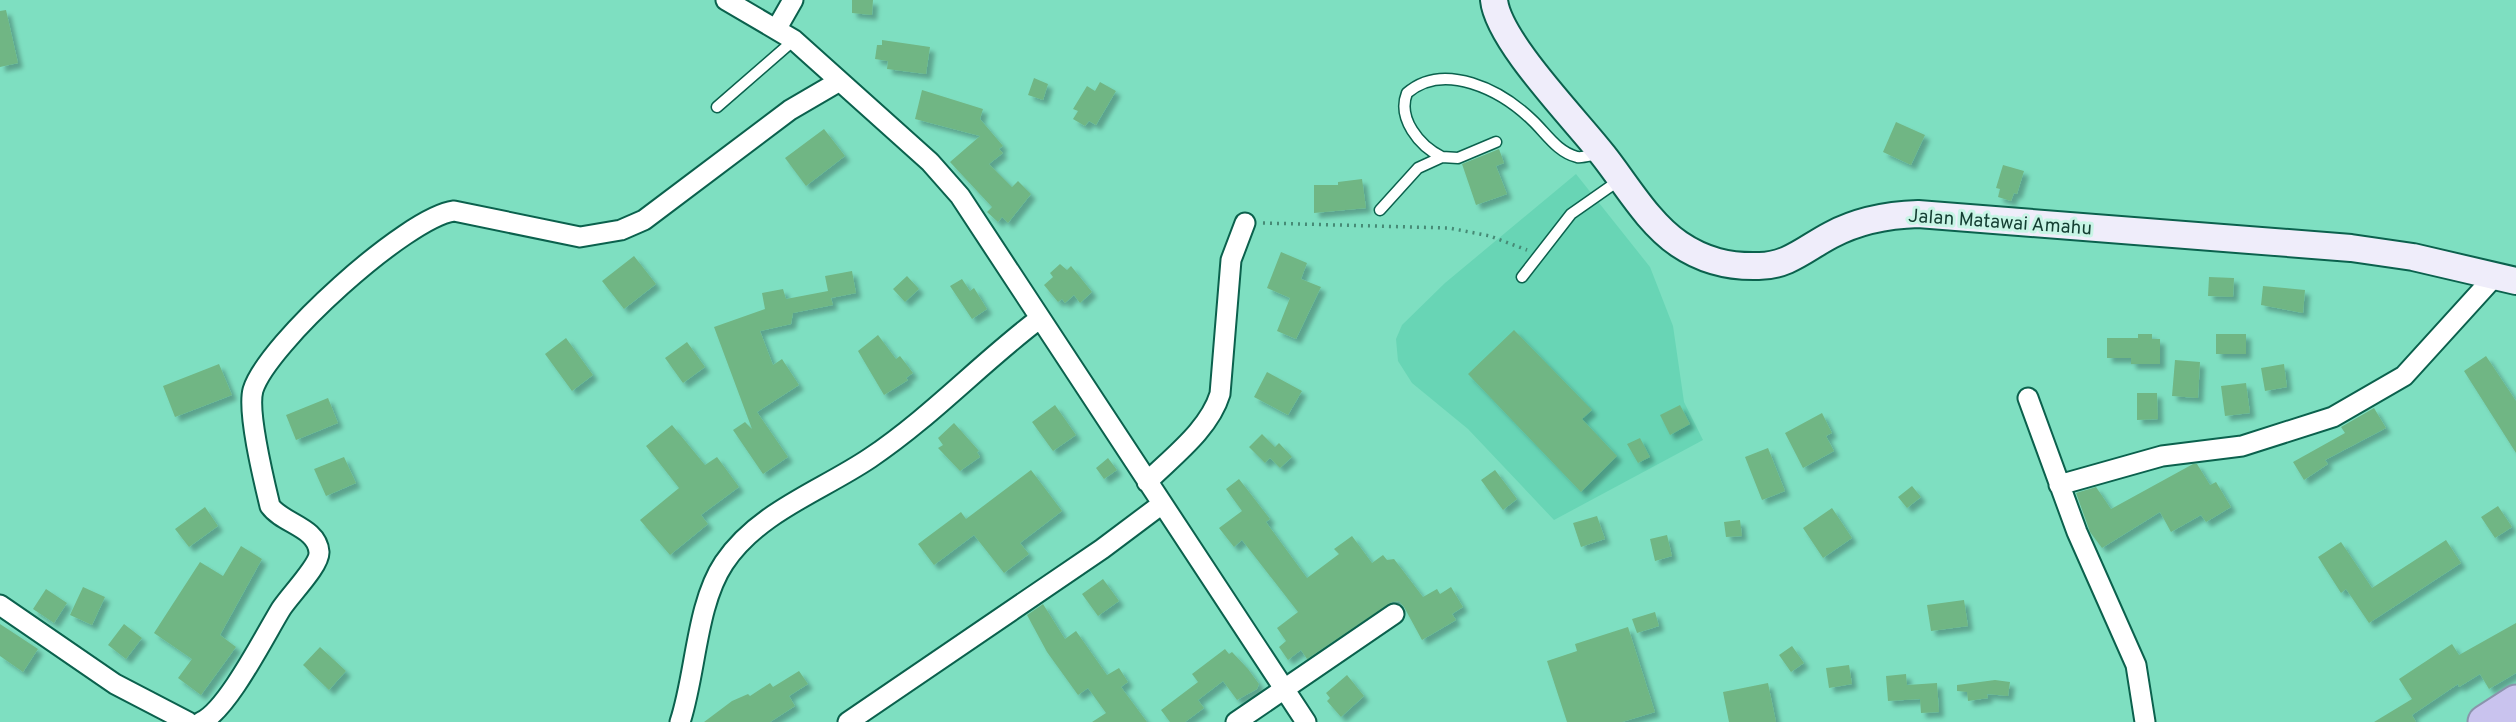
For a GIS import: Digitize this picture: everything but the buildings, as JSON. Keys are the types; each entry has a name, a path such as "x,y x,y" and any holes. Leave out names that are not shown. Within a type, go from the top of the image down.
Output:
{"highway":[{"path":"2486,722 2516,702"}],"main road":[{"name":"Jalan Matawai Amahu","path":"1494,0 1495,11 1523,57 1621,178 1676,243 1712,262 1729,266 1775,265 1855,224 1898,215 1918,214 2351,248 2413,257 2505,279"}],"street":[{"path":"726,0 793,40 930,162 960,196 1306,722"},
{"path":"776,28 793,0"},
{"path":"201,722 211,718 225,700 292,592 317,565 320,556 312,537 276,514 270,506 254,417 253,391 274,354 374,257 435,216 454,211 579,237 621,230 667,204 790,110 838,82"},
{"path":"1147,482 1199,431 1217,406 1231,260 1245,223"},
{"path":"2059,485 2162,456 2242,446 2333,417 2404,376 2505,279"},
{"path":"686,717 713,583 736,548 776,514 870,458 912,427 1039,319"},
{"path":"2028,398 2059,485 2136,665 2143,693 2145,722"},
{"path":"848,722 1102,549 1163,504"},
{"path":"0,606 115,684 188,722"},
{"path":"1236,722 1394,614"}],"lane":[{"path":"718,107 793,40"},
{"path":"1496,142 1458,158 1442,157 1427,149 1411,128 1404,112 1406,93 1426,81 1459,80 1499,95 1567,152 1580,158 1602,153"},
{"path":"1381,210 1418,169 1427,149"},
{"path":"1418,169 1442,157"},
{"path":"1522,277 1571,214 1621,178"}],"path":[{"path":"1245,223 1449,228 1490,236 1527,250"}],"shaded area":[{"path":"1576,174 1650,267 1673,326 1684,402 1703,440 1554,520 1468,429 1412,383 1398,361 1396,339 1402,325 1445,283"}]}
